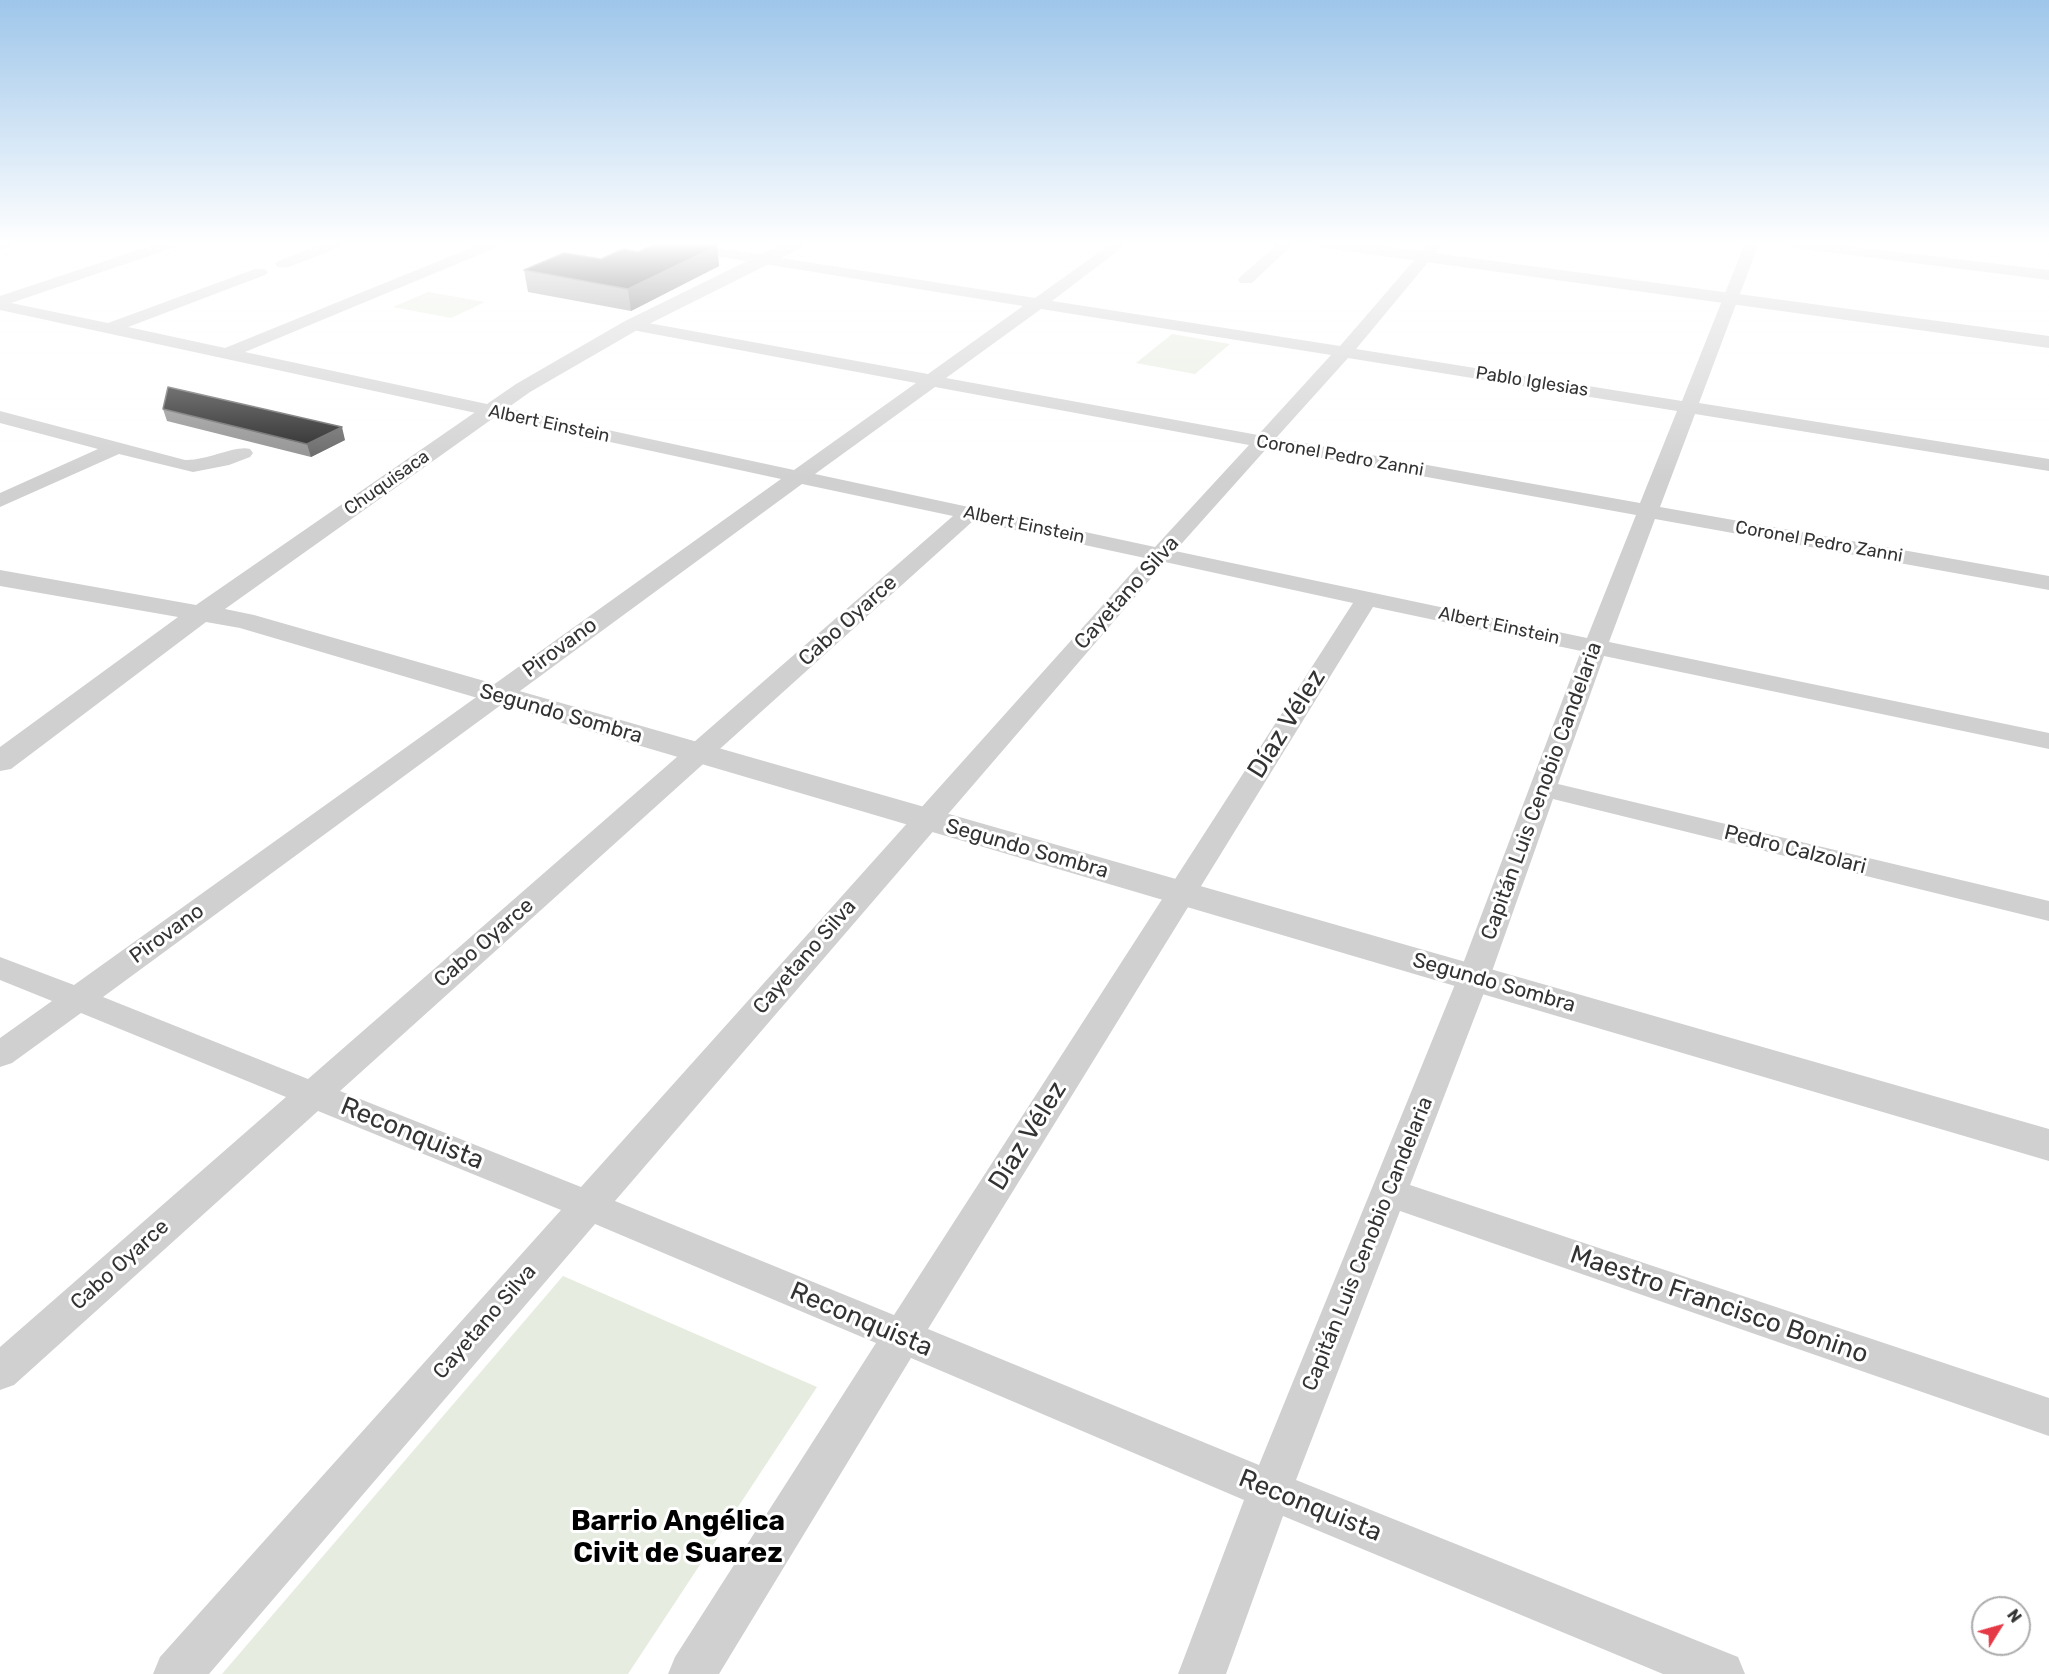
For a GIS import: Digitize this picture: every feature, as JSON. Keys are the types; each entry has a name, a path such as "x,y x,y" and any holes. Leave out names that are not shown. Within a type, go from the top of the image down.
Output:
{"street":[{"name":"Albert Einstein","path":"75,321 1366,599 2049,741"},
{"path":"108,329 129,321"},
{"path":"226,354 306,321"},
{"name":"Chuquisaca","path":"0,762 203,613 488,411 573,357 640,321"},
{"name":"Pirovano","path":"0,1055 1012,321"},
{"name":"Pablo Iglesias","path":"1151,321 2049,465"},
{"name":"Cayetano Silva","path":"177,1674 926,819 1160,554 1370,321"},
{"name":"Capitán Luis Cenobio Candelaria","path":"1202,1674 1270,1490 1474,977 1595,647 1722,321"},
{"path":"1898,321 2049,342"},
{"name":"Coronel Pedro Zanni","path":"632,325 1263,442 2049,583"},
{"path":"0,417 186,466 198,467 243,453"},
{"path":"0,501 119,447"},
{"name":"Cabo Oyarce","path":"0,1372 968,514"},
{"name":"Segundo Sombra","path":"0,578 244,621 2049,1145"},
{"name":"Díaz Vélez","path":"692,1674 1366,599"},
{"name":"Pedro Calzolari","path":"1542,788 2049,912"},
{"name":"Reconquista","path":"0,968 587,1205 1270,1490 1721,1674"},
{"name":"Maestro Francisco Bonino","path":"1388,1192 2049,1418"}],"shaded area":[{"path":"1172,334 1230,344 1195,374 1136,363"},
{"path":"563,1276 817,1387 628,1674 222,1674"}],"building":[{"path":"168,387 342,427 307,444 163,409"}],"district":[{"name":"Barrio Angélica Civit de Suarez","path":"678,1538"}]}
